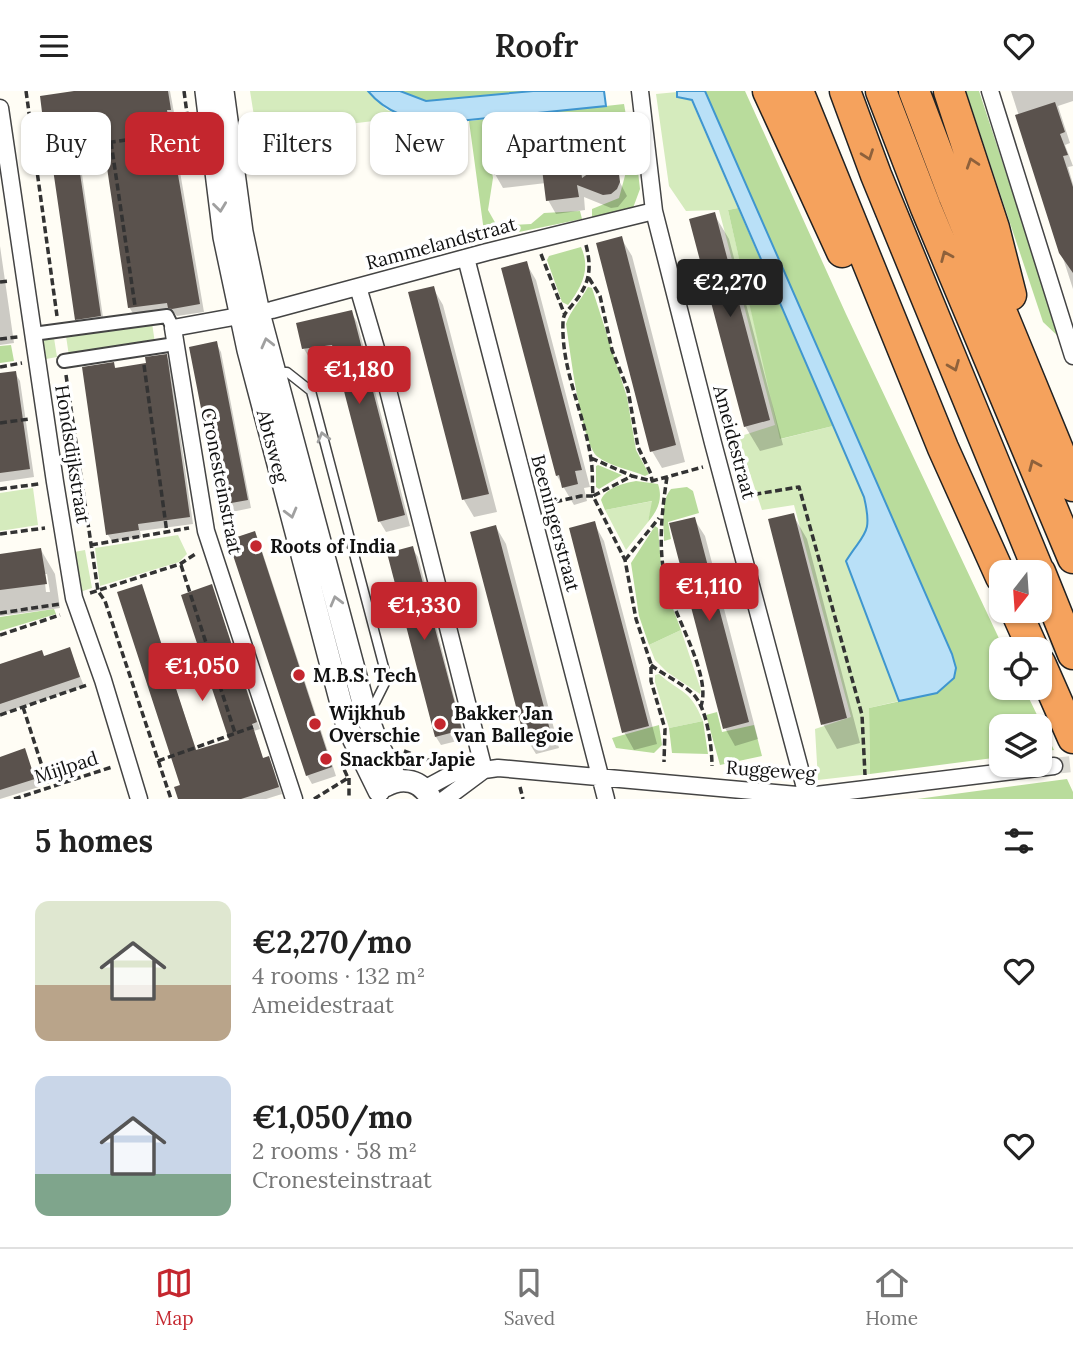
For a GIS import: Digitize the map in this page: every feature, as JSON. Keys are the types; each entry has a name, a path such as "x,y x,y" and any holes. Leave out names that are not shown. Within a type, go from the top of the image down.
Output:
{"highway":[{"path":"768,91 827,221 943,448"},
{"path":"798,91 943,448 993,560"},
{"path":"845,91 876,175 1035,560"},
{"path":"881,91 926,208 1073,558"},
{"path":"914,91 953,194 1073,486"},
{"path":"949,91 994,228 1035,391"},
{"path":"1052,602 1073,655"},
{"path":"1052,690 1073,738"}],"street":[{"name":"Abtsweg","path":"206,91 224,237 249,315 347,726 384,790"},
{"name":"Abtsweg","path":"223,91 242,232 249,315 274,372 365,710 378,745 384,790"},
{"name":"Ameidestraat","path":"640,91 654,211 808,798"},
{"path":"990,91 1073,355"},
{"name":"Hondsdijkstraat","path":"0,108 74,598 103,680 139,799"},
{"name":"Rammelandstraat","path":"174,336 654,211"},
{"name":"Beeningerstraat","path":"466,258 606,799"},
{"path":"358,287 387,386 484,770 445,799"},
{"path":"33,334 167,316 174,336 142,349 64,361"},
{"name":"Cronesteinstraat","path":"174,336 210,545 294,799"},
{"name":"Ruggeweg","path":"427,794 463,768 498,768 808,798 1054,766"},
{"path":"384,790 411,781 427,794"}],"lane":[{"path":"274,372 287,372 311,391 387,679 376,701 365,710"}],"path":[{"path":"26,91 29,112"},
{"path":"125,140 111,142 137,321"},
{"path":"39,175 59,331"},
{"path":"564,313 575,303 589,278 591,264 582,229"},
{"path":"538,240 564,313 565,361 591,458 593,496 625,560 636,619 665,729 664,762"},
{"path":"589,278 600,296 612,350 628,390 638,447 652,481"},
{"path":"0,282 9,281"},
{"path":"142,349 167,533"},
{"path":"64,361 98,591 105,601 171,799"},
{"path":"0,423 29,419"},
{"path":"591,458 632,476 652,481 718,462"},
{"path":"530,508 581,496 593,496 632,476"},
{"path":"667,477 660,516 665,579 695,660 705,696 701,706"},
{"path":"0,489 55,482"},
{"path":"728,499 799,487 862,715 866,789"},
{"path":"625,560 660,516"},
{"path":"90,545 205,525"},
{"path":"0,534 45,528"},
{"path":"0,613 57,605 180,564 210,545"},
{"path":"180,564 235,733"},
{"path":"0,635 60,615"},
{"path":"650,664 693,694 701,706 712,750 712,766"},
{"path":"0,715 103,680"},
{"path":"23,707 49,788"},
{"path":"158,761 268,722"},
{"name":"Mijlpad","path":"14,799 128,762"},
{"path":"314,799 348,778"}],"green space":[{"path":"250,91 368,91 387,110 393,112 370,112 370,121 356,123 356,112 253,112"},
{"path":"400,91 533,91 426,101"},
{"path":"705,91 745,91 846,314 989,617 989,623 992,623 998,637 989,637 989,700 1030,700 1037,714 989,714 989,759 870,774 869,708 937,693 952,654"},
{"path":"966,91 979,91 1061,339 1043,322"},
{"path":"677,92 677,97 691,100 738,208 728,210 781,439 833,426 863,495 868,523 866,535 849,556 899,701 869,708 870,774 818,780 815,729 851,717 794,505 762,510 738,437 775,425 719,210 686,211 669,186 656,94"},
{"path":"624,104 625,112 551,112"},
{"path":"482,120 482,175 493,175 488,210 497,226 531,224 544,213 580,211 582,219 485,239 469,121"},
{"path":"625,175 638,175 640,189 633,208 592,217 592,209 619,198"},
{"path":"738,208 833,426 780,439 728,210"},
{"path":"581,247 585,270 568,305 562,302 547,260 549,256"},
{"path":"588,287 592,288 627,397 636,450 649,474 645,476 598,457 586,434 566,324"},
{"path":"152,323 155,343 69,356 66,336"},
{"path":"54,338 57,357 46,359 43,340"},
{"path":"11,345 14,361 0,363 0,346"},
{"path":"598,465 622,475 599,489 596,487"},
{"path":"636,481 658,484 659,504 648,522 652,501 605,510 601,500 611,489"},
{"path":"687,487 693,491 699,513 668,522 671,539 664,541 665,500 671,489"},
{"path":"33,488 38,525 0,531 0,493"},
{"path":"653,501 648,522 626,550 605,510"},
{"path":"655,526 658,528 662,579 681,630 649,645 639,616 631,563"},
{"path":"178,535 187,554 179,562 100,586 95,548"},
{"path":"85,550 92,588 80,592 74,552"},
{"path":"54,609 56,614 0,631 0,617"},
{"path":"681,630 700,694 667,672 655,660 649,645"},
{"path":"659,674 689,697 703,721 669,728 655,682 655,675"},
{"path":"717,712 722,732 754,725 762,756 720,765 706,715"},
{"path":"703,721 708,754 672,753 669,728"},
{"path":"659,725 662,745 654,753 616,748 612,738"},
{"path":"1067,779 1073,799 917,799"}],"water":[{"path":"368,91 400,91 426,101 533,91 604,91 606,106 547,112 482,112 482,119 468,120 468,112 396,112 375,99"},
{"path":"677,91 705,91 952,654 956,668 954,678 937,693 899,701 846,561 867,526 864,497 692,100 677,97"}],"building":[{"path":"74,91 168,91 171,110 167,112 125,112 125,175 178,175 200,304 172,309 168,308 167,303 128,308 108,175 111,175 111,112 42,112 40,96"},
{"path":"1055,102 1065,132 1060,134 1068,155 1063,156 1073,187 1073,273 1059,253 1015,115"},
{"path":"54,175 80,175 101,316 75,320"},
{"path":"543,175 582,175 582,178 586,175 619,175 620,182 611,194 603,195 577,185 579,197 546,201"},
{"path":"715,212 770,420 744,427 689,219"},
{"path":"622,236 676,445 650,452 596,243"},
{"path":"527,261 582,470 575,471 578,484 562,488 559,475 556,476 501,268"},
{"path":"434,286 489,494 462,500 408,292"},
{"path":"352,310 405,515 378,522 332,345 302,349 296,323"},
{"path":"217,341 248,500 220,505 189,347"},
{"path":"167,354 190,517 138,524 139,530 106,535 82,367 114,362 115,368 146,363 145,357"},
{"path":"16,371 30,469 0,473 0,373"},
{"path":"794,513 847,718 821,725 768,519"},
{"path":"695,517 749,722 723,729 669,523"},
{"path":"595,521 649,726 622,733 569,528"},
{"path":"496,525 550,730 524,737 470,532"},
{"path":"255,531 332,767 306,776 228,540"},
{"path":"413,546 462,730 435,737 387,553"},
{"path":"41,548 47,584 0,590 0,554"},
{"path":"142,584 196,750 229,740 181,595 212,584 257,722 252,724 263,758 269,756 279,787 241,799 178,799 174,787 180,785 117,592"},
{"path":"70,647 80,677 0,704 0,664 42,650 44,656"},
{"path":"25,748 35,779 0,790 0,757"}],"tunnel":[{"path":"1054,766 1073,764"}],"place":[{"name":"Roots of India","path":"256,546"},
{"name":"M.B.S. Tech","path":"299,675"},
{"name":"Wijkhub Overschie","path":"315,724"},
{"name":"Bakker Jan van Ballegoie","path":"440,724"},
{"name":"Snackbar Japie","path":"326,759"}]}
